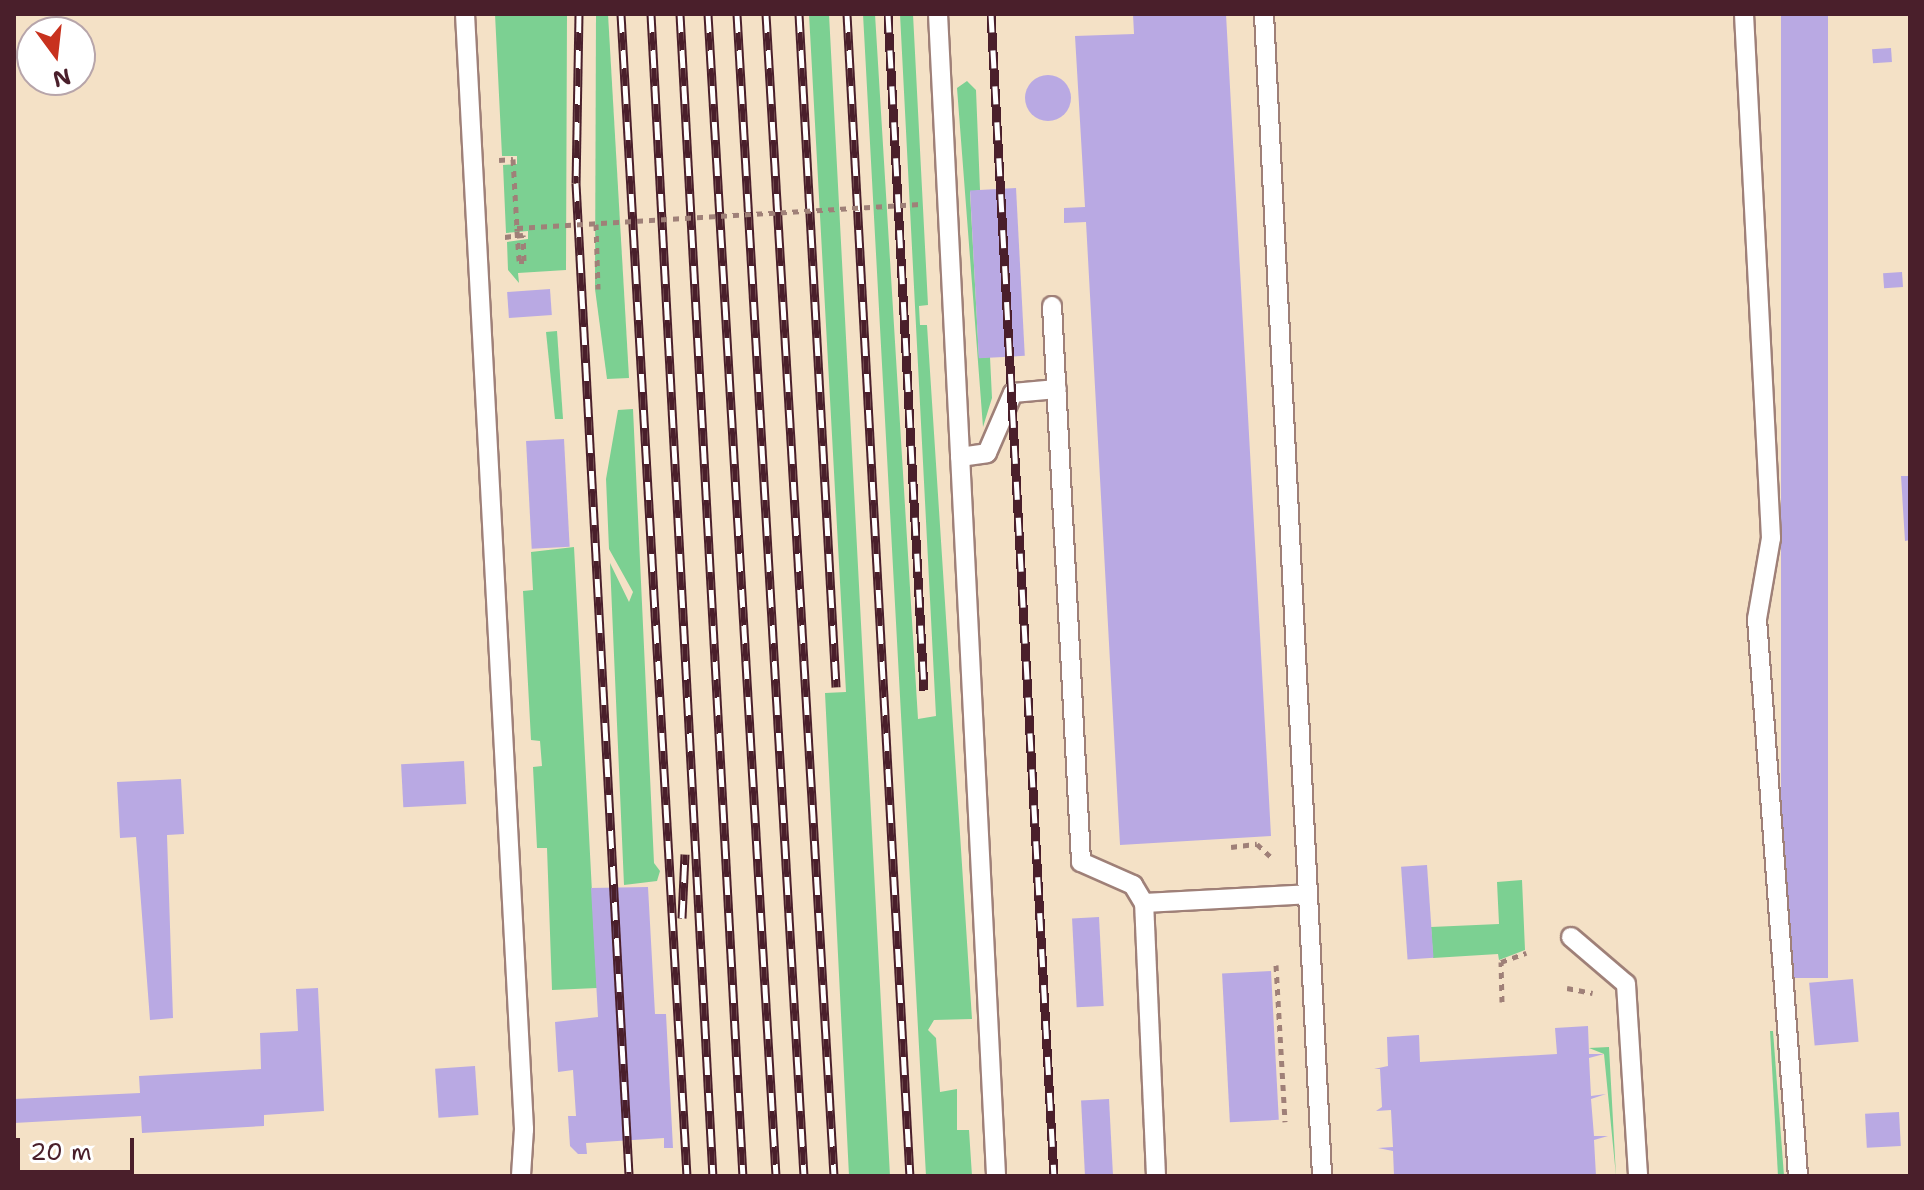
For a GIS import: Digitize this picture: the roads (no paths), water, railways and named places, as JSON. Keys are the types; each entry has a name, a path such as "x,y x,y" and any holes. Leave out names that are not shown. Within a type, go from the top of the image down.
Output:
{"lane":[{"path":"465,14 524,1129 521,1176"},
{"path":"938,14 996,1176"},
{"path":"1264,14 1322,1176"},
{"path":"1744,14 1771,538 1757,619 1798,1176"},
{"path":"1052,306 1081,862 1133,885 1144,903 1156,1176"},
{"path":"960,457 987,453 1013,393 1057,389"},
{"path":"1144,903 1308,894"},
{"path":"1571,937 1626,984 1638,1176"}],"railway":[{"path":"579,14 576,183 629,1176"},
{"path":"621,14 687,1176"},
{"path":"651,14 713,1176"},
{"path":"680,14 743,1176"},
{"path":"708,14 776,1176"},
{"path":"737,14 804,1176"},
{"path":"766,14 834,1176"},
{"path":"799,14 836,687"},
{"path":"847,14 910,1176"},
{"path":"888,14 924,690"},
{"path":"991,14 1054,1176"},
{"path":"682,918 685,854"}]}
